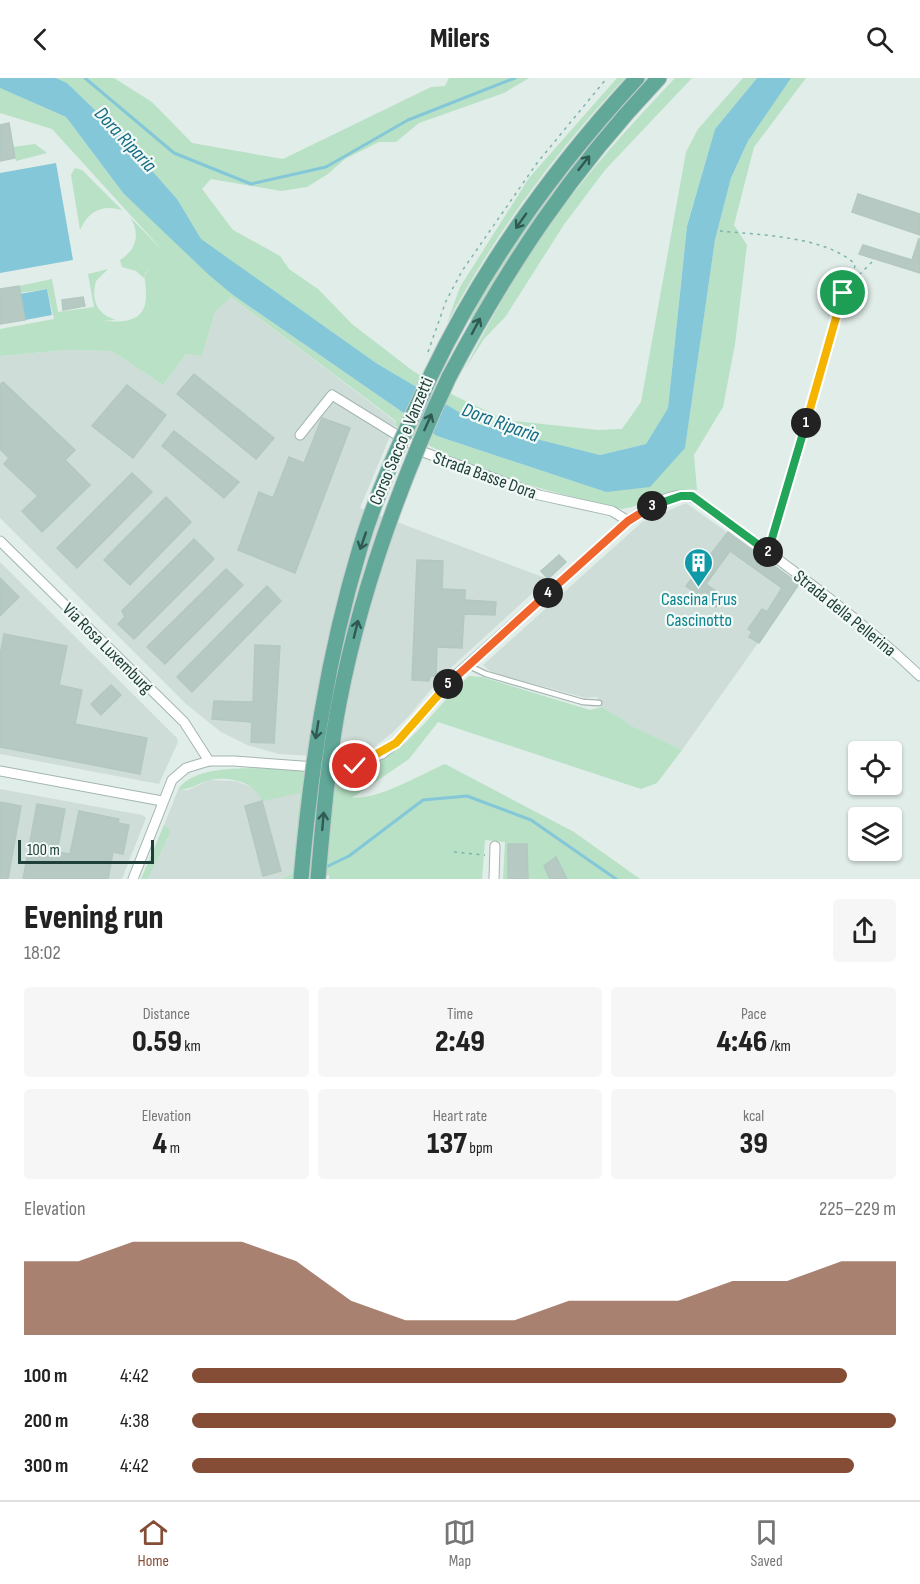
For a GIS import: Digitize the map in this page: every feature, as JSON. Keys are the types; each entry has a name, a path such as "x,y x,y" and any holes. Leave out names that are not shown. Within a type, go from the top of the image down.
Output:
{"main road":[{"name":"Corso Sacco e Vanzetti","path":"301,879 314,752 332,652 361,546 428,368 501,251 574,149 637,78"},
{"name":"Corso Sacco e Vanzetti","path":"318,879 331,753 360,611 394,504 449,377 511,266 546,213 586,161 659,78"}],"street":[{"name":"Strada Basse Dora","path":"300,435 332,395 408,445 426,453 539,495 612,511 628,521"},
{"name":"Strada della Pellerina","path":"628,521 669,499 692,496 854,616 920,676"},
{"path":"133,879 172,780 186,768 210,761 343,769 355,766 396,743 467,665 628,521"},
{"name":"Via Rosa Luxemburg","path":"0,541 184,722 210,761"},
{"path":"0,771 162,801"},
{"path":"494,879 495,851"}],"lane":[{"path":"467,665 486,674 583,702 599,703"}],"path":[{"path":"428,368 446,301 462,272 537,163 607,78"},
{"path":"720,231 790,239 844,254 855,264 853,281"},
{"path":"769,553 843,293 875,259"},
{"path":"454,852 478,854 495,851"}],"shaded area":[{"path":"231,297 396,422 360,508 548,579 442,676 392,733 373,748 346,758 279,754 247,745 221,732 186,704 0,518 0,356 66,350 112,351 163,385 186,354 202,356 215,312"},
{"path":"686,503 800,584 682,750 626,724 627,722 602,707 597,697 586,698 491,672 483,665 642,522"},
{"path":"0,562 177,738 178,742 159,784 0,754"},
{"path":"209,780 236,781 258,790 300,792 292,874 281,879 148,879 170,833 164,825 178,790 188,790"},
{"path":"0,789 142,815 146,818 122,879 0,879"}],"green space":[{"path":"56,78 114,78 152,102 192,143 283,159 431,87 445,86 449,78 529,78 504,93 419,123 396,142 379,142 345,159 328,174 307,187 281,191 211,179 202,189 233,230 280,256 289,269 318,289 352,324 413,371 455,396 506,420 598,430 622,429 641,402 686,152 698,129 743,78 757,78 715,129 687,225 668,408 646,444 600,455 481,425 376,363 200,239 177,199 118,132 67,83"},
{"path":"617,78 625,78 528,194 485,257 447,323 460,287 529,178"},
{"path":"646,78 653,78 538,216 511,255 473,321 468,318 508,254 551,193 597,134"},
{"path":"675,78 692,78 605,170 563,226 506,316 484,339 465,369 515,278 557,215 614,145"},
{"path":"790,78 806,78 754,147 734,225 747,245 735,344 723,407 694,455 697,490 668,493 621,509 533,486 476,467 448,455 395,426 396,421 231,297 215,312 202,356 186,354 163,385 112,351 66,350 0,356 0,329 54,319 47,289 20,293 19,286 52,279 58,312 94,307 88,274 108,269 96,281 94,294 100,310 116,320 102,321 126,321 140,314 144,307 146,288 144,275 144,278 136,271 122,267 120,260 130,251 135,241 135,229 130,217 166,254 52,129 0,113 0,88 66,117 123,193 233,295 437,436 606,492 685,447 715,240 731,178 748,141"},
{"path":"35,144 47,153 16,161 13,147"},
{"path":"75,168 82,170 122,210 108,208 96,211 87,218 80,230 71,175"},
{"path":"469,676 482,677 590,710 602,707 627,724 682,750 657,783 641,789 438,722 409,759 352,798 376,794 400,786 445,764 574,832 640,879 503,879 505,842 485,840 482,879 329,879 329,875 316,879 281,879 292,874 300,793 262,801 254,789 240,782 225,779 210,780 178,790 189,779 206,772 228,769 278,769 340,775 362,769 381,761 412,736"},
{"path":"164,825 170,829 170,833 148,879 141,879"}],"water":[{"path":"0,78 56,78 67,83 118,132 177,199 201,239 376,363 481,425 600,455 646,444 668,408 687,226 715,129 757,78 791,78 748,141 731,178 715,240 685,448 650,487 606,492 437,436 233,295 123,193 66,117 0,88"},
{"path":"56,163 73,260 0,273 0,173"},
{"path":"47,289 52,315 25,320 20,294"}],"building":[{"path":"9,123 15,158 0,161 0,125"},
{"path":"858,194 920,214 920,235 852,212"},
{"path":"919,238 920,273 859,254 863,245 912,260"},
{"path":"19,286 25,320 0,324 0,289"},
{"path":"83,297 85,306 63,310 62,300"},
{"path":"194,374 274,438 256,459 177,394"},
{"path":"3,382 75,450 65,460 90,485 42,532 22,511 38,496 4,464 9,458 0,449 0,385"},
{"path":"127,385 166,415 133,458 92,426"},
{"path":"322,418 350,428 295,573 238,550 259,492 273,498 289,457 304,463"},
{"path":"174,431 239,482 224,498 162,446"},
{"path":"132,473 152,492 77,568 57,548"},
{"path":"166,497 191,522 130,585 104,560"},
{"name":"Cascina Frus Cascinotto","path":"728,532 799,584 759,643 749,637 752,632 748,629 762,609 767,612 782,588 730,551 706,584 724,597 716,607 686,586"},
{"path":"194,539 214,559 134,639 118,624 125,617 122,611"},
{"path":"559,555 566,562 548,579 541,571"},
{"path":"417,560 443,561 442,589 465,590 465,600 496,602 495,615 464,614 462,648 437,647 436,676 430,676 429,681 412,680"},
{"path":"226,569 243,585 165,664 147,647"},
{"path":"0,578 19,597 0,616"},
{"path":"267,586 281,601 192,692 177,677"},
{"path":"4,634 67,646 59,685 82,690 75,724 147,738 140,774 0,747 0,655"},
{"path":"255,645 280,646 274,743 251,742 252,722 212,719 214,701 253,702"},
{"path":"111,685 121,695 101,715 91,704"},
{"path":"262,801 281,871 263,876 245,806"},
{"path":"0,802 21,806 8,879 0,879"},
{"path":"37,804 65,809 57,852 70,854 79,811 119,819 118,823 129,825 123,854 113,852 108,879 23,879"},
{"path":"508,844 527,844 528,879 508,879"},
{"path":"556,857 567,879 550,879 544,866"}],"waterway":[{"name":"Dora Riparia","path":"85,78 174,153 251,184 326,167 408,120 515,78"},
{"path":"324,868 349,856 423,800 467,796 531,820 616,879"}],"place":[{"name":"Cascina Frus Cascinotto","path":"699,588"}],"route":[{"path":"355,766 382,754 396,743 459,673 628,521 650,507 669,499 692,496 769,553 843,293"}]}
